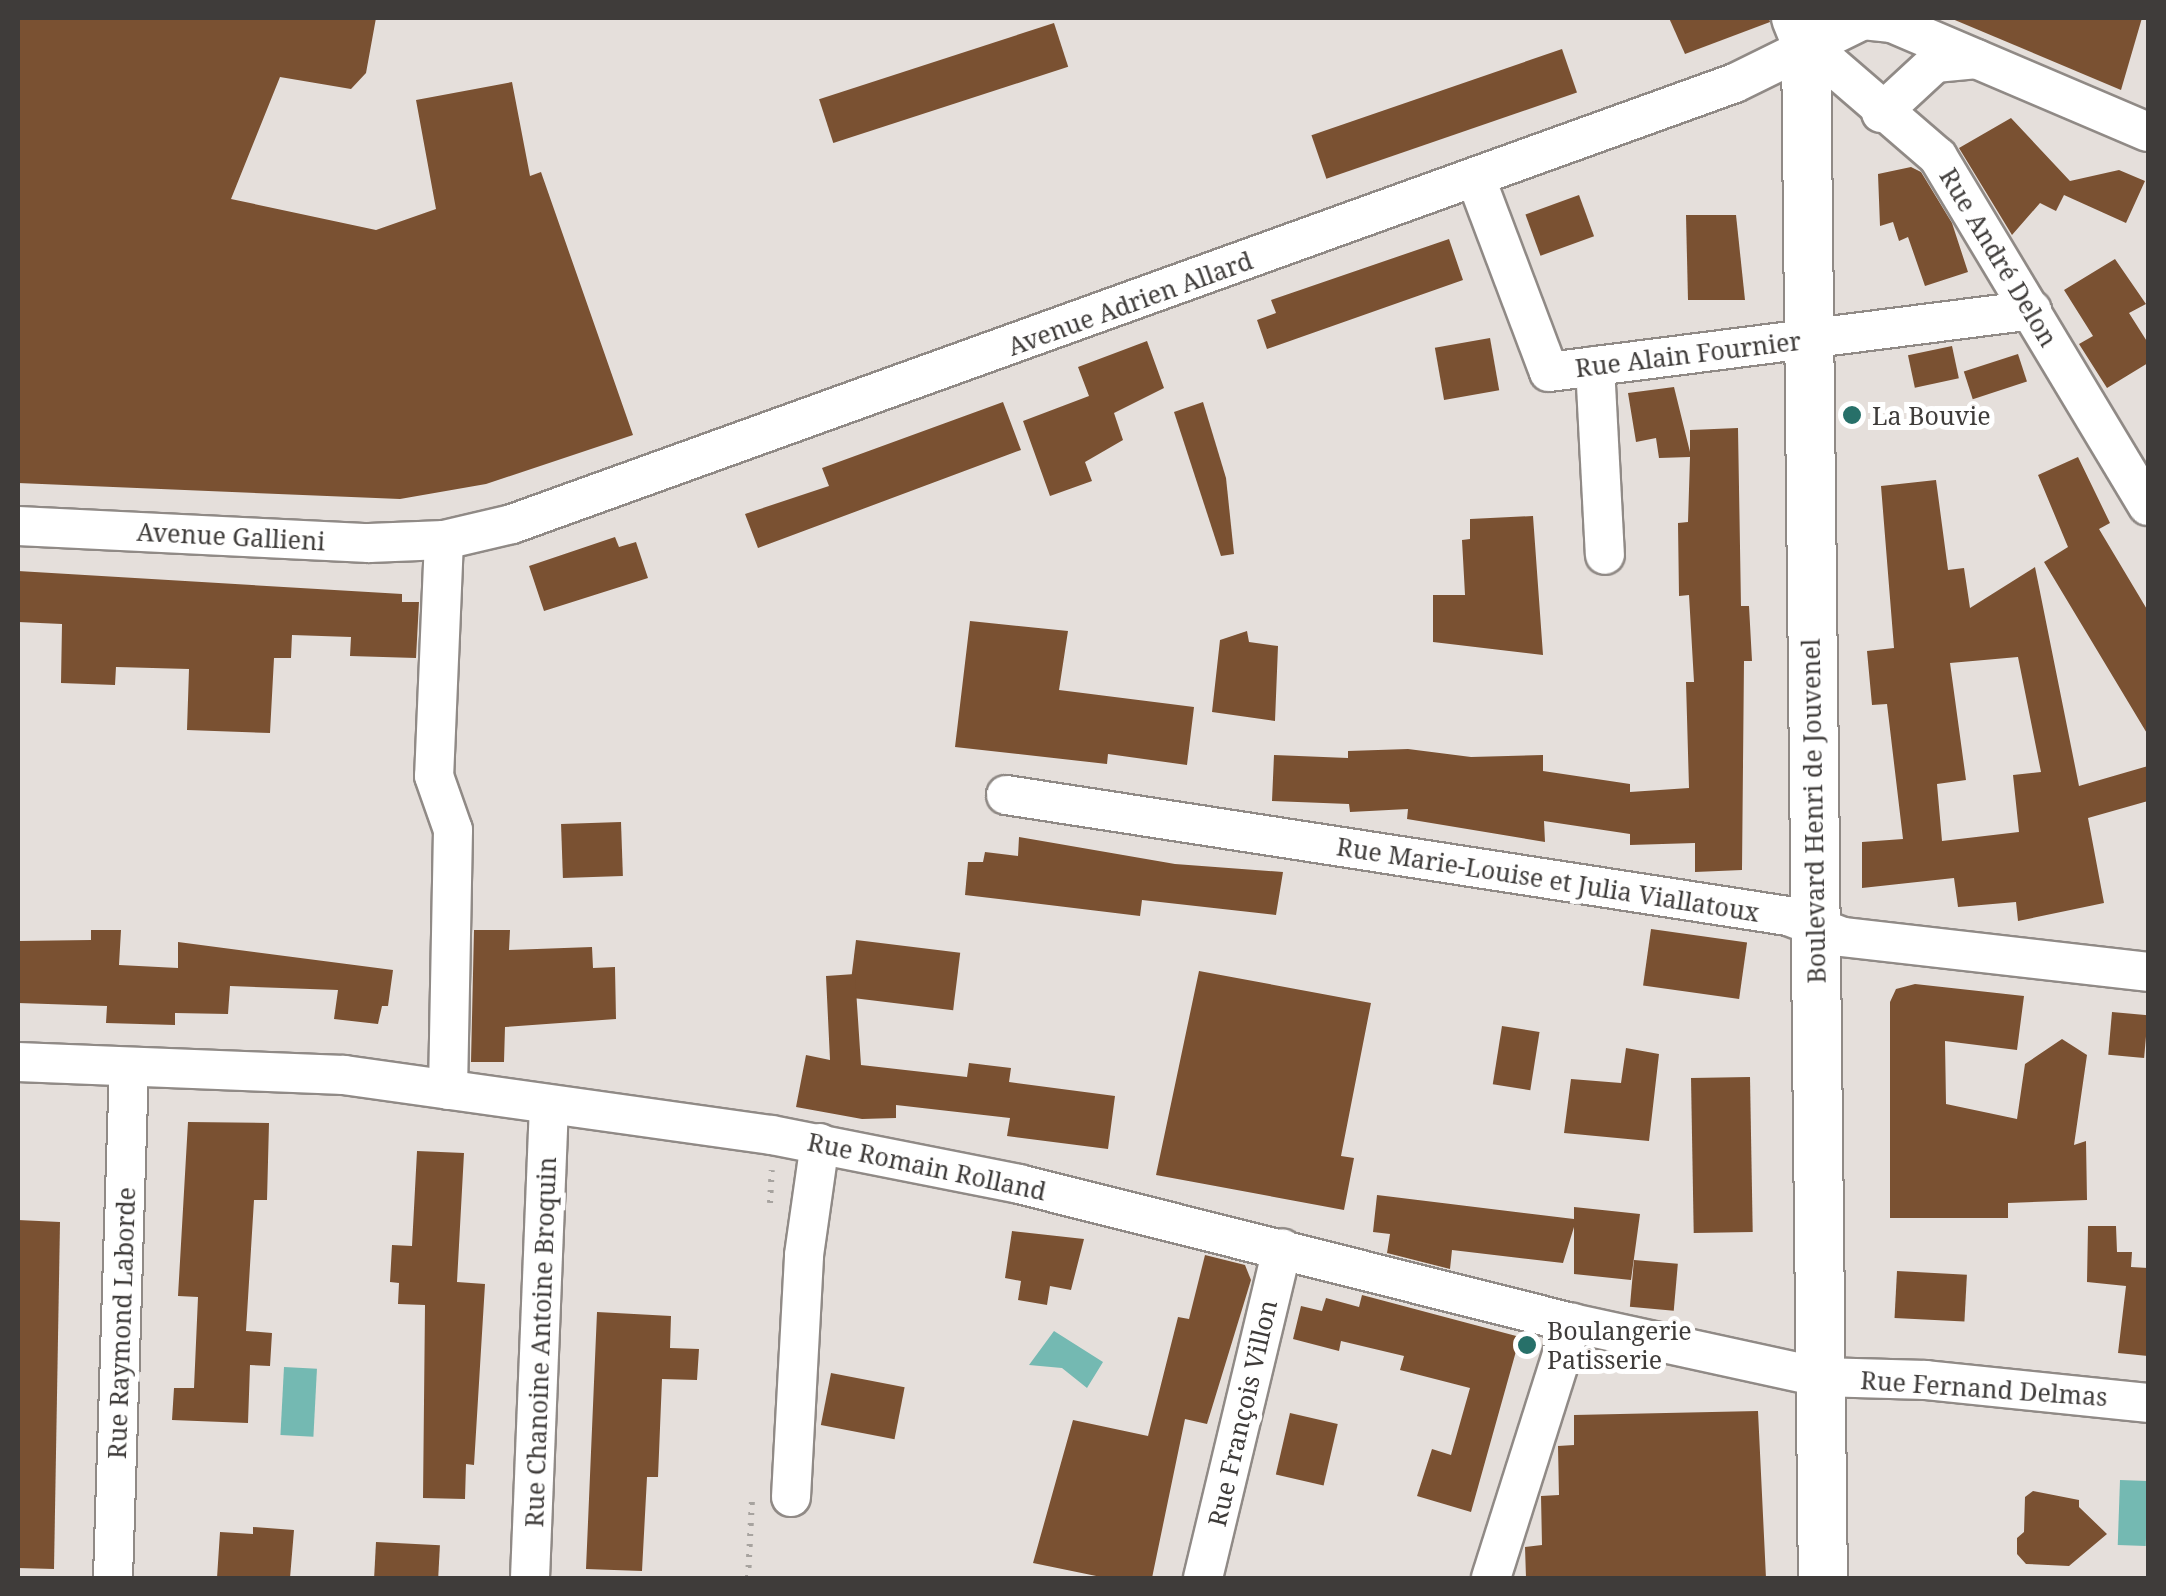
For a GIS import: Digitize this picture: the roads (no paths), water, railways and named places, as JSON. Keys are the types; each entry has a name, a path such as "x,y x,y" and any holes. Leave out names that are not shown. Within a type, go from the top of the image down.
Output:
{"main road":[{"name":"Boulevard Henri de Jouvenel","path":"1801,30 1823,1578"}],"street":[{"name":"Avenue Adrien Allard","path":"444,540 512,524 1736,83 1801,30 1878,21 2148,132"},
{"name":"Rue André Delon","path":"1801,30 1881,113 1938,158 2148,506"},
{"path":"1881,113 1935,64 1976,59"},
{"name":"Rue Alain Fournier","path":"1476,179 1548,372 2032,310"},
{"path":"1595,366 1605,555"},
{"name":"Avenue Gallieni","path":"18,526 444,540"},
{"path":"444,540 434,776 453,830 448,1090"},
{"name":"Rue Marie-Louise et Julia Viallatoux","path":"1006,794 1788,916 1843,937 2148,972"},
{"name":"Rue Romain Rolland","path":"18,1062 344,1075 820,1143 1282,1248 1572,1322 1820,1377"},
{"name":"Rue Raymond Laborde","path":"112,1578 128,1067"},
{"name":"Rue Chanoine Antoine Broquin","path":"530,1578 549,1105"},
{"path":"791,1497 798,1330 820,1143"},
{"name":"Rue François Villon","path":"1203,1578 1282,1248"},
{"path":"1490,1578 1572,1322"},
{"name":"Rue Fernand Delmas","path":"1820,1377 1926,1380 2148,1403"}],"water":[{"path":"1054,1331 1103,1362 1087,1388 1062,1368 1029,1365"},
{"path":"284,1367 317,1369 313,1437 280,1435"},
{"path":"2120,1480 2148,1481 2146,1546 2118,1545"}],"place":[{"name":"La Bouvie","path":"1852,415"},
{"name":"Boulangerie Patisserie","path":"1527,1345"}]}
